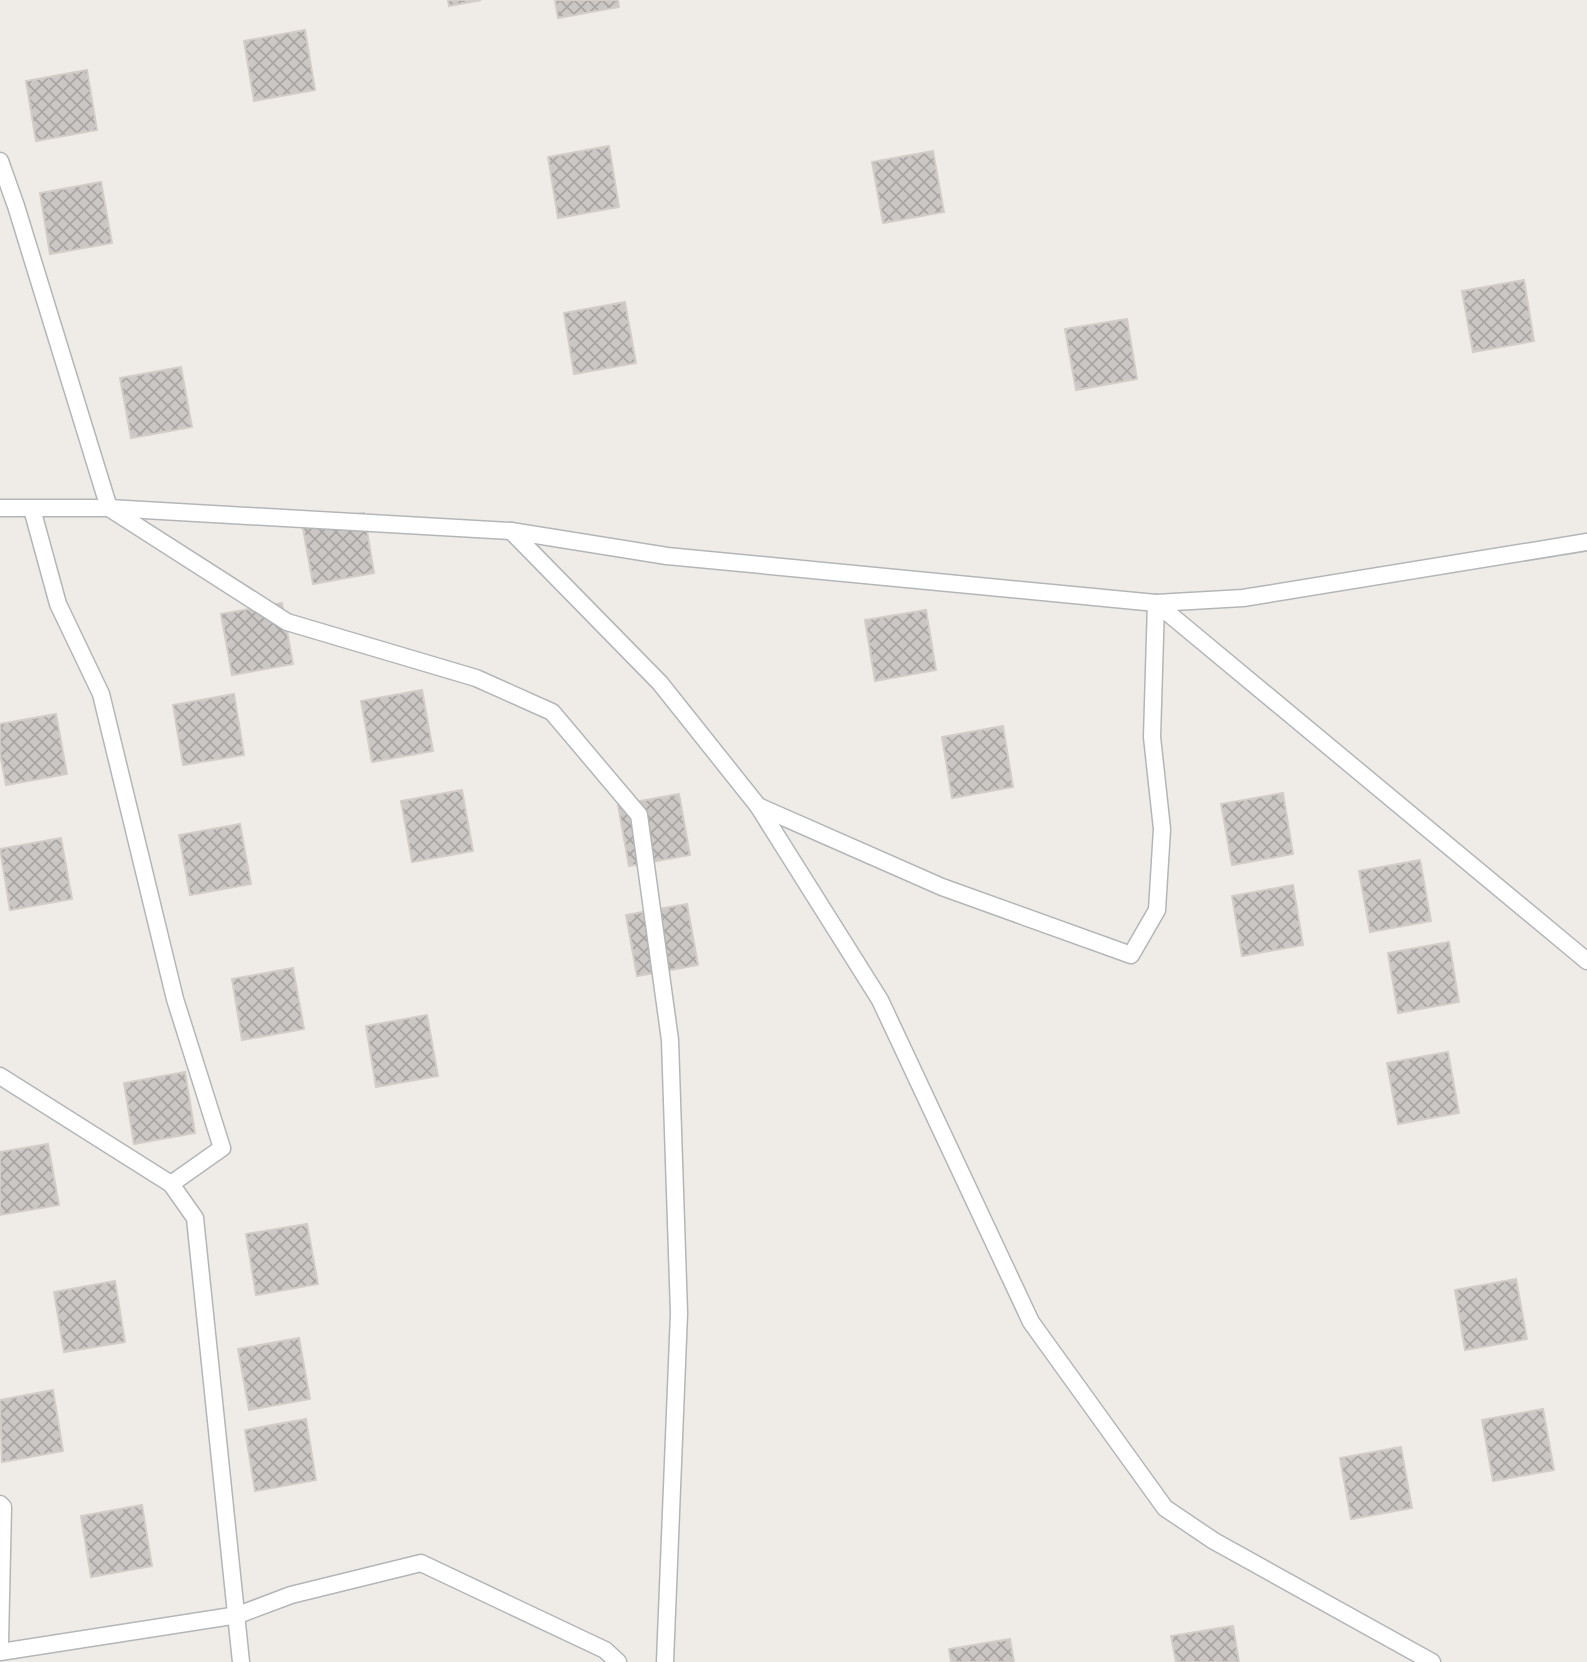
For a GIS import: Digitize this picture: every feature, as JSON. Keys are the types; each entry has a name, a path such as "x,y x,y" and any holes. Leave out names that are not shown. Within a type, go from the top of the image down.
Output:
{"lane":[{"path":"0,161 109,508 287,622 476,678 552,712 639,815 670,1040 678,1300 665,1662"},
{"path":"2,509 109,508 510,531 667,556 1156,603 1243,598 1587,542"},
{"path":"32,509 58,604 101,694 175,999 222,1148 171,1184"},
{"path":"510,531 660,683 758,806 880,1000 1031,1322 1165,1508 1214,1541 1432,1662"},
{"path":"758,806 942,887 1131,955 1157,910 1162,829 1152,737 1156,603"},
{"path":"1156,603 1587,961"},
{"path":"0,1076 171,1184 195,1218 241,1662"},
{"path":"0,1504 3,1507 0,1642"},
{"path":"2,1662 0,1652 238,1615 291,1595 421,1563 605,1650 618,1662"}],"building":[{"path":"448,0 481,0 449,6"},
{"path":"555,0 618,0 619,7 558,18"},
{"path":"305,30 315,90 254,101 244,41"},
{"path":"87,70 97,130 36,141 26,81"},
{"path":"609,146 619,207 558,218 548,157"},
{"path":"933,151 944,212 883,223 872,162"},
{"path":"101,182 112,243 50,254 40,193"},
{"path":"1524,280 1534,341 1473,352 1462,291"},
{"path":"625,302 636,363 574,374 564,313"},
{"path":"1127,319 1137,379 1076,390 1065,329"},
{"path":"181,367 192,427 131,438 120,378"},
{"path":"364,513 374,573 313,584 302,523"},
{"path":"282,603 293,664 232,675 221,614"},
{"path":"926,610 936,670 875,681 865,620"},
{"path":"422,690 433,751 372,762 361,701"},
{"path":"234,694 244,755 183,765 173,705"},
{"path":"56,714 67,774 6,785 0,754 0,724"},
{"path":"1003,726 1013,787 952,798 942,737"},
{"path":"462,790 473,851 412,862 401,801"},
{"path":"1283,793 1293,854 1232,865 1221,804"},
{"path":"679,794 690,855 629,866 618,805"},
{"path":"240,824 251,884 190,895 179,835"},
{"path":"61,838 72,899 10,910 0,849"},
{"path":"1420,860 1431,921 1370,932 1359,871"},
{"path":"1293,885 1303,945 1242,956 1232,896"},
{"path":"687,904 698,965 637,976 626,915"},
{"path":"1449,942 1459,1002 1398,1013 1388,953"},
{"path":"293,968 304,1029 242,1040 232,979"},
{"path":"427,1015 438,1076 376,1087 366,1026"},
{"path":"1448,1052 1459,1113 1398,1124 1387,1063"},
{"path":"185,1072 195,1133 134,1144 124,1083"},
{"path":"48,1144 59,1205 0,1215 0,1152"},
{"path":"307,1224 318,1284 256,1295 246,1234"},
{"path":"1516,1279 1527,1339 1465,1350 1455,1290"},
{"path":"115,1281 125,1342 64,1352 54,1292"},
{"path":"299,1338 310,1399 249,1410 238,1349"},
{"path":"53,1390 63,1451 2,1462 0,1400"},
{"path":"1543,1409 1554,1470 1493,1481 1482,1420"},
{"path":"306,1419 316,1480 255,1491 245,1430"},
{"path":"1401,1447 1412,1508 1351,1519 1340,1458"},
{"path":"142,1505 152,1566 91,1577 81,1516"},
{"path":"1233,1626 1239,1662 1176,1662 1171,1636"},
{"path":"1010,1639 1014,1662 951,1662 949,1649"}]}
